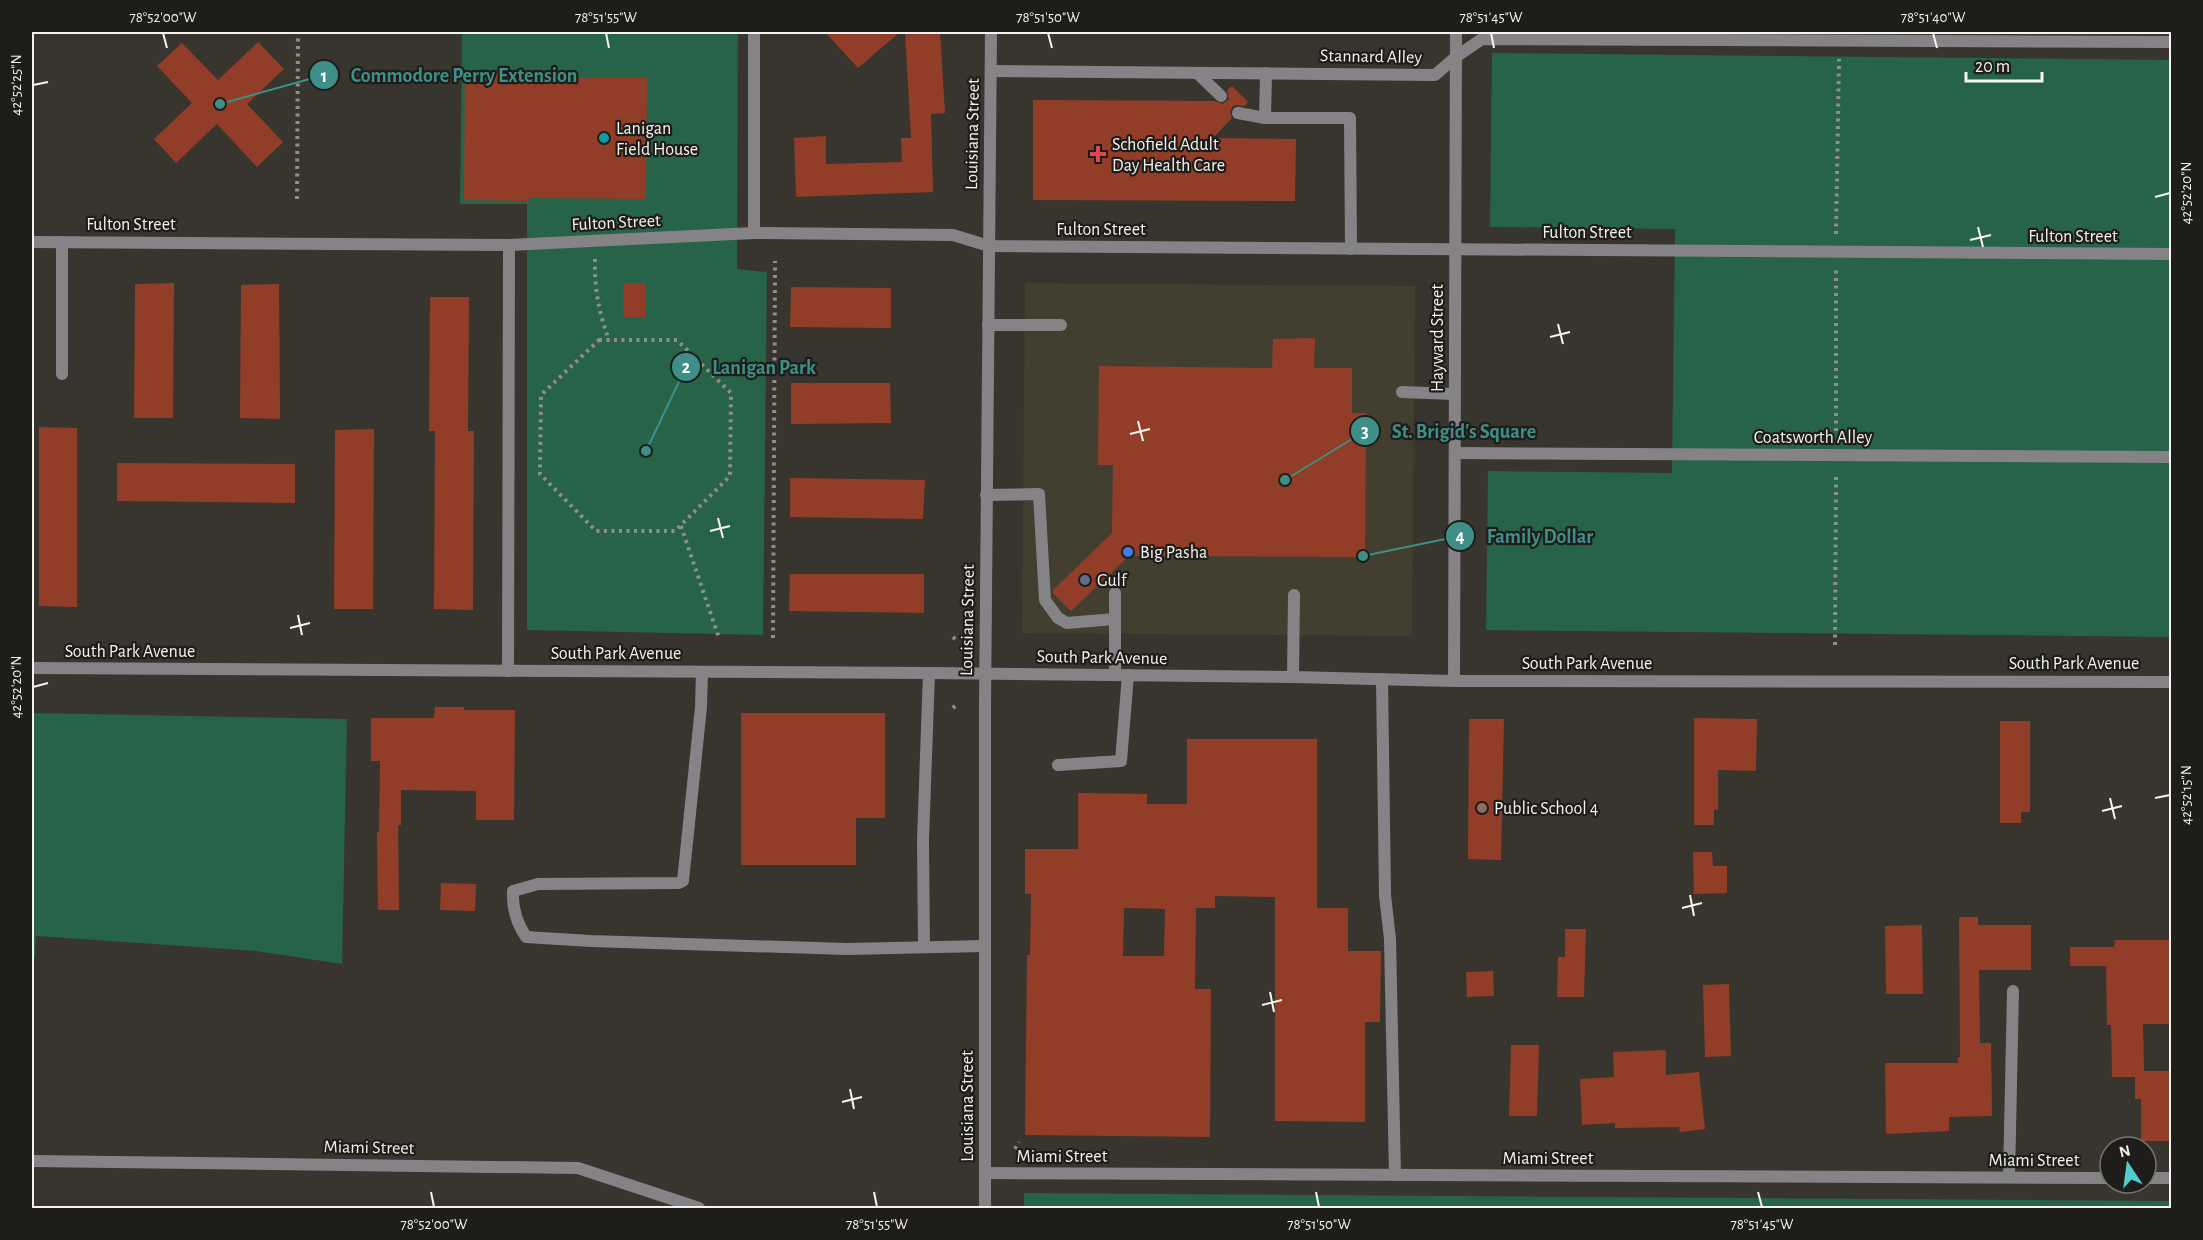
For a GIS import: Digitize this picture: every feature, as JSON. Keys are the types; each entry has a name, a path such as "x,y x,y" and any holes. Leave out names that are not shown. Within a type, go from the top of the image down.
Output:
{"street":[{"path":"754,32 754,233"},
{"name":"Louisiana Street","path":"986,1209 985,674 991,32"},
{"name":"Hayward Street","path":"1454,681 1456,32"},
{"name":"Stannard Alley","path":"990,71 1435,75 1456,56 1482,39 2172,42"},
{"path":"1197,73 1221,96"},
{"path":"1265,118 1266,73"},
{"path":"1238,112 1265,118 1350,118 1351,249"},
{"name":"Fulton Street","path":"32,242 508,245 754,233 953,235 988,246 2172,254"},
{"path":"62,242 62,374"},
{"path":"508,245 508,671"},
{"path":"988,325 1060,325"},
{"path":"1402,392 1454,394"},
{"name":"Coatsworth Alley","path":"1455,453 2172,457"},
{"path":"986,495 1039,494 1045,600 1058,618 1067,623 1115,619"},
{"path":"1115,593 1115,675"},
{"path":"1293,677 1294,595"},
{"name":"South Park Avenue","path":"32,668 929,673 1454,681 2172,682"},
{"path":"702,672 701,707 683,881 680,883 538,884 513,891 512,905 519,925 526,936 591,941 836,948 984,946"},
{"path":"924,947 923,840 929,673"},
{"path":"1058,765 1121,761 1128,675"},
{"path":"1382,680 1385,895 1390,939 1395,1175"},
{"path":"2009,1177 2013,991"},
{"name":"Miami Street","path":"32,1161 578,1168 699,1209"},
{"name":"Miami Street","path":"986,1173 2098,1178"}],"path":[{"path":"297,199 298,32"},
{"path":"1836,240 1839,54"},
{"path":"773,638 775,261"},
{"path":"1836,265 1836,430"},
{"path":"594,281 601,317 609,340"},
{"path":"599,340 677,340 731,393 730,476 681,526 675,531 596,531 540,474 541,395 599,340"},
{"path":"1835,645 1836,473"},
{"path":"681,526 719,638"},
{"path":"1015,1149 1019,1142"}],"shaded area":[{"path":"1025,283 1415,286 1412,636 1022,633"}],"green space":[{"path":"462,32 738,32 737,269 767,271 763,635 527,630 527,204 460,204"},
{"path":"1492,53 2171,60 2171,637 1486,630 1488,471 1672,473 1675,229 1490,227"},
{"path":"32,713 347,719 342,964 256,951 36,936 35,957 32,957"},
{"path":"1024,1193 2171,1201 2172,1208 1024,1208"}],"building":[{"path":"825,32 900,32 858,68"},
{"path":"905,32 940,32 945,113 931,114 933,192 796,197 794,138 826,136 826,164 902,162 901,138 911,138"},
{"path":"258,42 284,69 247,104 283,142 257,167 217,124 176,163 154,139 192,103 157,66 182,43 218,80"},
{"path":"465,74 647,78 646,199 464,200"},
{"path":"1232,86 1248,102 1244,106 1232,107 1230,112 1232,118 1213,138 1296,139 1295,201 1033,200 1033,100 1214,101 1223,104 1229,99 1227,90"},
{"path":"174,283 173,418 134,418 135,284"},
{"path":"623,283 646,283 646,317 623,317"},
{"path":"279,284 280,419 240,418 241,285"},
{"path":"791,287 891,288 891,328 790,327"},
{"path":"430,297 469,297 468,431 474,431 473,610 434,609 435,431 429,431"},
{"path":"1315,338 1314,368 1352,368 1352,413 1366,413 1365,557 1129,556 1071,611 1053,593 1053,590 1112,533 1113,465 1098,465 1099,366 1272,368 1273,339"},
{"path":"791,383 890,383 891,423 791,424"},
{"path":"39,427 77,428 77,607 39,606"},
{"path":"374,429 373,609 334,609 335,430"},
{"path":"117,463 295,464 295,503 117,501"},
{"path":"790,478 925,480 923,519 790,517"},
{"path":"790,574 924,574 924,613 789,611"},
{"path":"435,707 464,707 464,710 515,710 514,820 476,820 476,791 401,790 401,825 398,825 399,910 378,910 377,832 379,832 380,761 371,761 371,718 434,718"},
{"path":"741,713 885,713 885,818 856,818 856,865 741,865"},
{"path":"1694,718 1757,719 1756,771 1718,770 1718,810 1714,809 1714,825 1694,825"},
{"path":"1469,719 1504,719 1501,860 1468,859"},
{"path":"2000,721 2030,721 2030,812 2021,812 2021,823 2000,823"},
{"path":"1187,739 1317,739 1317,908 1348,908 1348,951 1381,951 1380,1022 1365,1022 1365,1122 1275,1121 1275,897 1215,896 1215,908 1196,908 1195,989 1211,989 1210,1137 1025,1135 1027,955 1030,955 1031,894 1025,894 1025,849 1078,849 1078,793 1147,794 1147,804 1187,804","holes":["1124,908 1165,909 1164,956 1123,956"]},
{"path":"1693,852 1712,852 1713,866 1727,866 1727,893 1694,894"},
{"path":"441,883 476,884 475,911 440,910"},
{"path":"1959,917 1978,917 1978,925 2031,925 2031,970 1979,970 1980,1043 1991,1043 1992,1116 1949,1117 1949,1131 1886,1134 1885,1063 1958,1063 1958,1057 1960,1057"},
{"path":"1922,925 1923,994 1886,994 1885,926"},
{"path":"1565,929 1586,929 1584,997 1557,997 1558,957 1565,957"},
{"path":"2115,940 2172,940 2172,1024 2143,1024 2144,1071 2172,1071 2172,1141 2158,1141 2158,1135 2141,1135 2141,1099 2135,1099 2135,1077 2112,1077 2111,1025 2107,1025 2106,966 2070,966 2070,947 2114,947"},
{"path":"1493,971 1494,996 1467,997 1466,972"},
{"path":"1729,984 1731,1056 1705,1057 1703,985"},
{"path":"1511,1045 1539,1045 1537,1116 1509,1116"},
{"path":"1666,1050 1666,1075 1699,1072 1705,1129 1680,1132 1679,1127 1615,1128 1615,1123 1582,1125 1580,1079 1614,1077 1613,1052"}],"place":[{"name":"Commodore Perry Extension","path":"220,104"},
{"name":"Lanigan Field House","path":"604,138"},
{"name":"Schofield Adult Day Health Care","path":"1098,154"},
{"name":"Lanigan Park","path":"646,451"},
{"name":"St. Brigid's Square","path":"1285,480"},
{"name":"Big Pasha","path":"1128,552"},
{"name":"Family Dollar","path":"1363,556"},
{"name":"Gulf","path":"1085,580"},
{"name":"Public School 4","path":"1482,808"}]}
